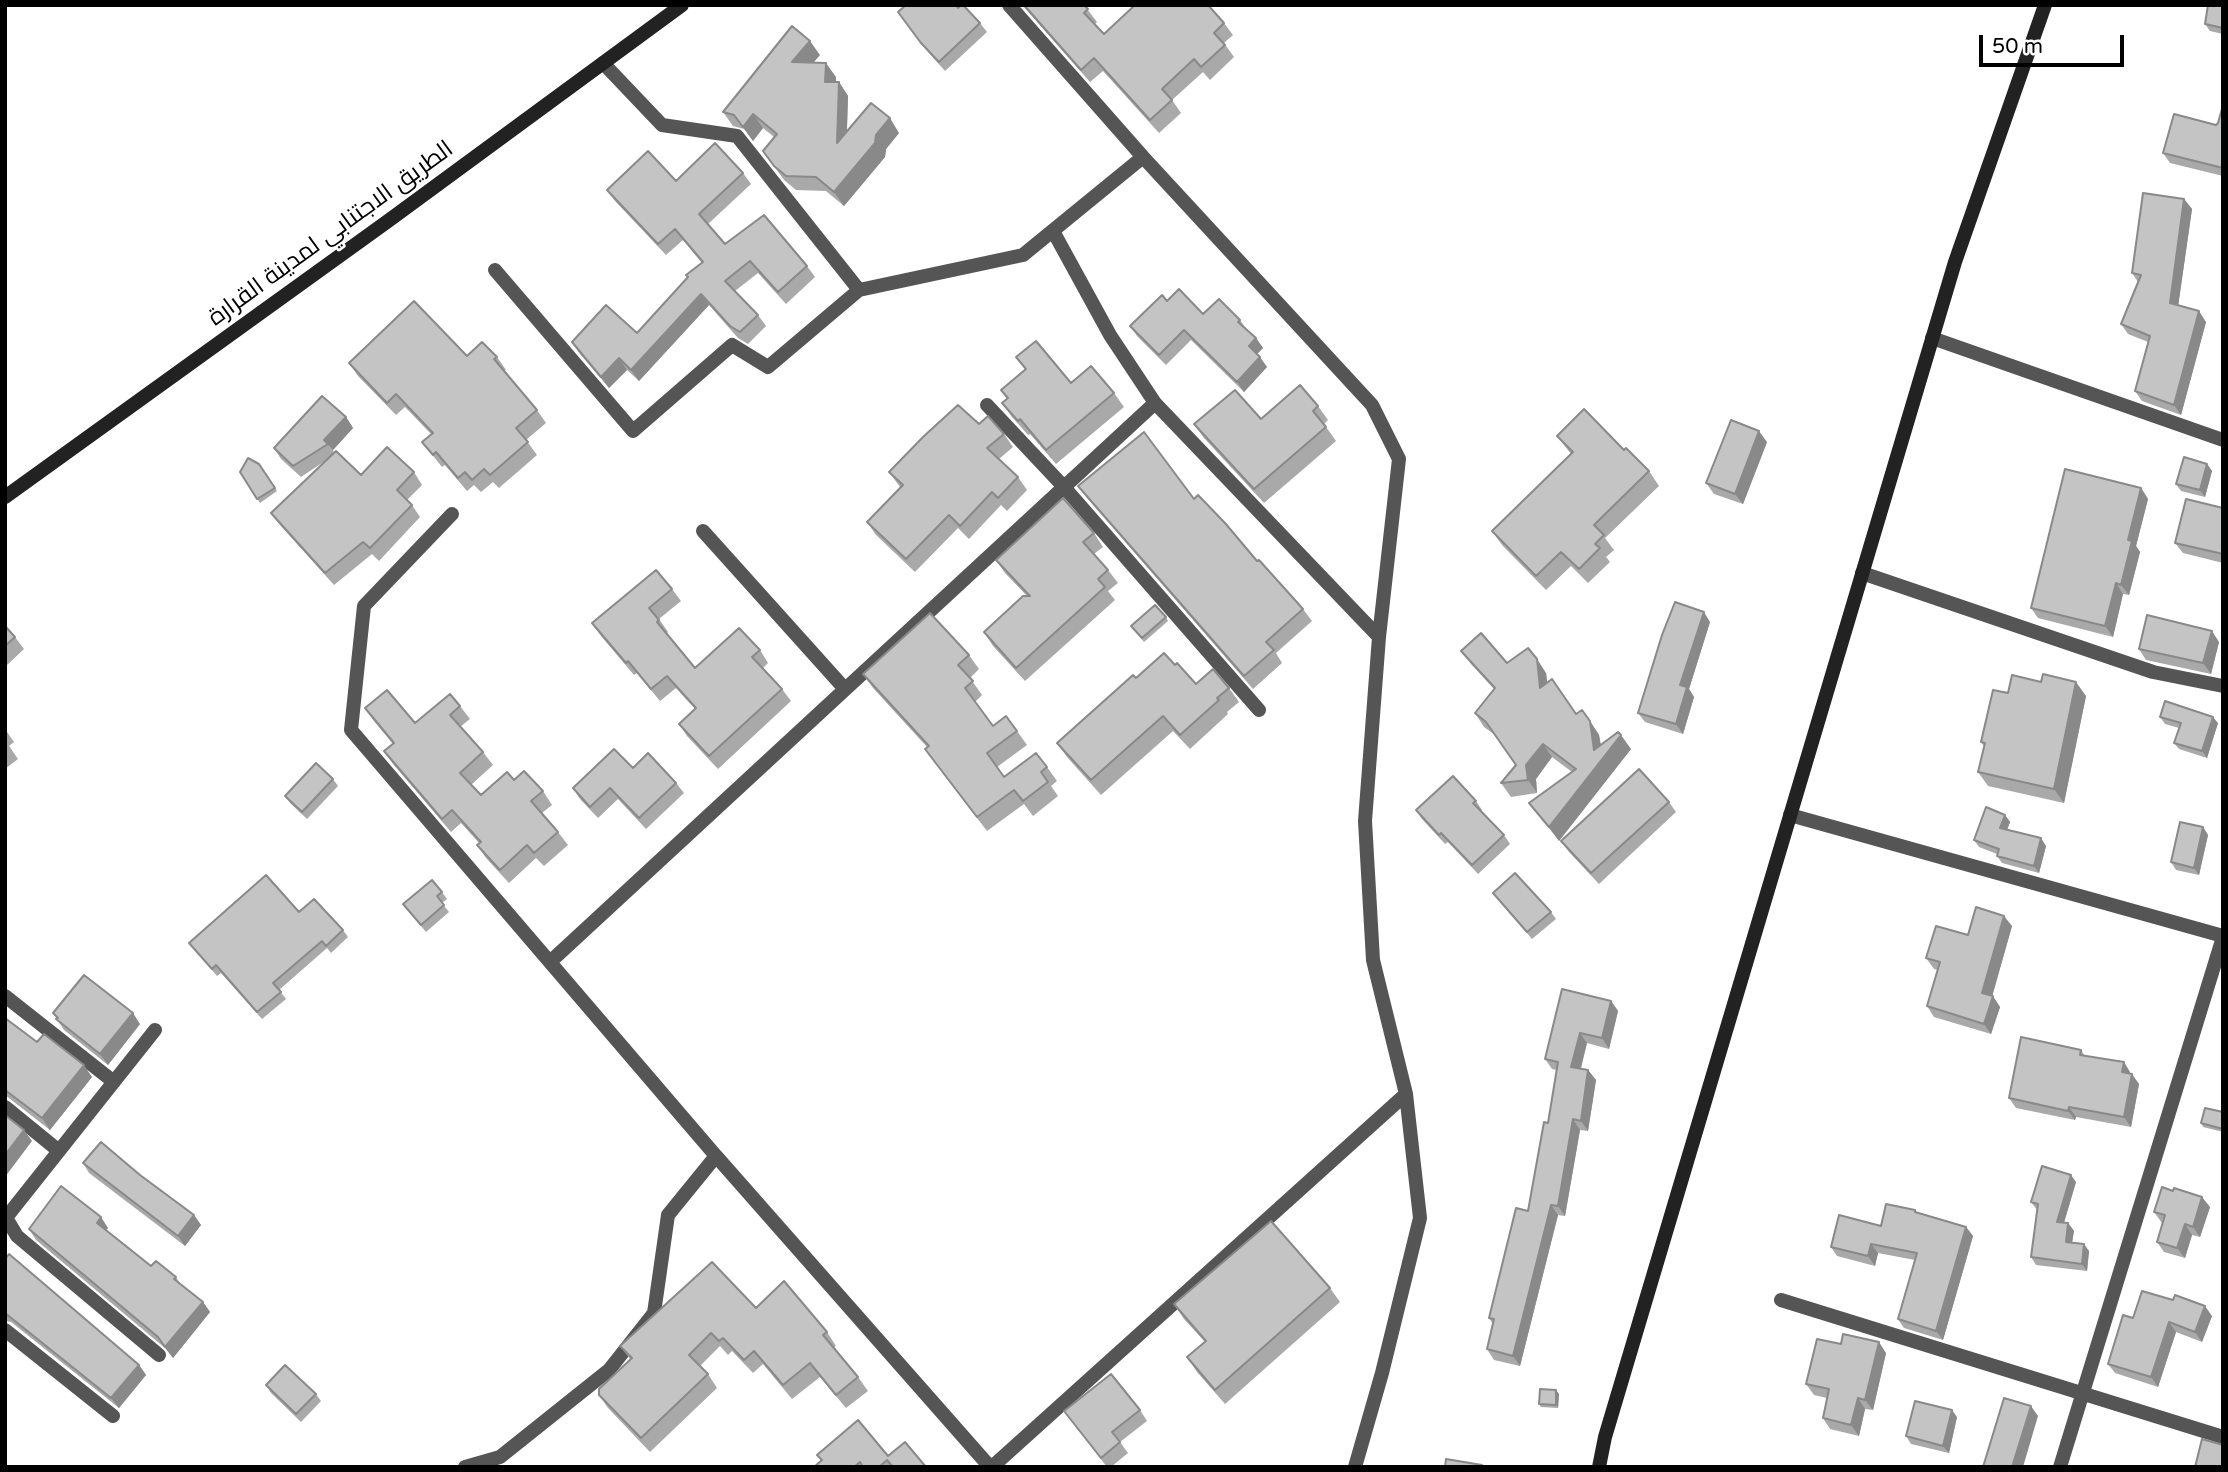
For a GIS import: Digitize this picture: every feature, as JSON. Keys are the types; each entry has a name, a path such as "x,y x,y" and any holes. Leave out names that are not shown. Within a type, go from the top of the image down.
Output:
{"main road":[{"name":"الطريق الاجتنابي لمدينة القرارة","path":"5,497 682,5"},
{"path":"1600,1467 1605,1437 1955,262 2045,5"}],"street":[{"path":"1009,5 1143,157 1372,405 1399,459 1379,636 1365,821 1373,960 1406,1094 1420,1218 1382,1374 1355,1467"},
{"path":"603,63 662,125 737,136 859,290"},
{"path":"495,270 632,431 732,345 768,367 859,290 1023,255 1143,157"},
{"path":"1053,230 1110,335 1155,403 1379,636"},
{"path":"1932,338 2223,440"},
{"path":"550,962 1155,403"},
{"path":"987,405 1259,710"},
{"path":"452,514 364,606 351,730 716,1156 991,1467 1406,1094"},
{"path":"704,531 845,689"},
{"path":"1862,573 2154,672 2223,686"},
{"path":"1790,815 2223,937 2060,1467"},
{"path":"5,996 114,1082"},
{"path":"155,1030 6,1217 17,1236 159,1355"},
{"path":"5,1107 59,1151"},
{"path":"465,1467 500,1457 609,1370 654,1313 668,1215 716,1156"},
{"path":"1781,1300 2223,1437"},
{"path":"5,1330 113,1416"}],"building":[{"path":"906,5 956,5 958,8 963,5 980,23 939,62 898,12"},
{"path":"1024,5 1084,5 1088,9 1084,13 1104,34 1135,5 1208,5 1224,23 1214,33 1225,45 1201,67 1194,59 1162,89 1172,100 1150,120 1094,58 1081,70"},
{"path":"2208,5 2223,5 2223,28 2205,24"},
{"path":"792,26 810,41 792,62 826,63 825,82 839,82 837,143 871,103 890,118 876,135 875,143 834,192 816,177 786,176 774,166 763,151 777,134 753,114 743,127 734,115 723,112"},
{"path":"2223,105 2223,168 2163,153 2174,114 2216,125"},
{"path":"715,143 743,173 699,214 725,244 764,215 807,266 778,292 750,261 725,281 758,315 740,332 730,326 701,294 631,370 619,358 601,377 572,342 606,305 637,333 688,277 686,275 703,262 675,229 658,244 607,190 648,151 676,181"},
{"path":"2143,193 2184,199 2170,303 2199,311 2174,405 2135,391 2150,336 2121,324 2141,275 2132,273"},
{"path":"1179,289 1203,314 1219,299 1256,338 1249,346 1260,357 1237,382 1184,330 1159,355 1130,326 1162,295 1167,301"},
{"path":"414,301 467,356 482,342 497,357 494,359 537,410 516,428 528,442 490,475 484,469 472,480 465,472 458,478 436,452 433,455 422,442 433,433 396,394 387,403 349,363"},
{"path":"1036,341 1071,383 1091,366 1114,393 1046,450 1020,419 1018,421 1002,403 1008,398 1001,390 1026,369 1016,357"},
{"path":"1300,385 1318,406 1313,411 1326,427 1254,489 1194,424 1235,390 1261,419"},
{"path":"322,396 346,417 324,440 328,444 293,466 274,448"},
{"path":"958,405 979,424 988,416 1004,434 987,448 1018,477 998,498 992,492 960,526 949,515 906,559 867,522 903,485 889,472"},
{"path":"1584,409 1649,471 1594,525 1604,535 1595,544 1600,548 1579,569 1561,552 1536,576 1492,531 1573,452 1557,436"},
{"path":"1731,420 1759,431 1735,494 1706,483"},
{"path":"1144,432 1194,499 1198,495 1303,609 1266,642 1274,650 1244,676 1078,486"},
{"path":"387,447 414,472 397,490 412,505 370,548 363,542 325,573 271,513 336,451 361,475"},
{"path":"2184,457 2207,464 2200,490 2176,484"},
{"path":"248,458 259,464 275,488 257,499 240,472"},
{"path":"2065,469 2141,488 2128,540 2132,541 2121,585 2116,583 2105,626 2031,608"},
{"path":"1063,498 1094,533 1083,542 1108,570 1098,579 1105,587 1016,668 984,632 1023,596 1030,596 996,560"},
{"path":"2186,499 2223,508 2223,554 2175,543"},
{"path":"656,570 672,589 649,608 659,620 657,622 695,668 739,628 760,650 752,657 782,689 709,756 679,724 696,708 667,676 651,689 592,623"},
{"path":"1675,602 1704,612 1680,685 1687,687 1676,724 1638,713"},
{"path":"1155,605 1166,617 1142,638 1131,626"},
{"path":"930,613 969,655 958,665 973,681 965,688 993,726 1006,716 1017,731 987,753 1004,777 1036,753 1047,767 1041,772 1048,782 1023,801 1014,790 977,817 925,749 929,746 863,674"},
{"path":"2147,615 2212,631 2203,663 2139,649"},
{"path":"5,626 15,637 5,646"},
{"path":"1481,633 1507,663 1528,648 1537,659 1540,688 1552,679 1576,714 1582,710 1590,721 1594,750 1618,732 1621,735 1549,827 1529,803 1576,769 1543,744 1526,765 1528,780 1501,783 1516,765 1486,722 1475,713 1495,688 1461,651"},
{"path":"1164,653 1196,684 1213,669 1229,688 1180,735 1163,716 1091,780 1057,743 1133,675 1136,678"},
{"path":"2043,674 2076,682 2054,789 1978,772 1985,743 1981,742 1993,690 2008,693 2012,675 2041,682"},
{"path":"387,690 415,723 450,694 460,706 450,715 483,752 460,773 481,795 507,772 514,780 524,771 543,791 531,801 558,832 534,853 527,845 500,870 477,845 481,842 452,810 442,819 384,751 394,743 365,708"},
{"path":"2165,701 2213,717 2202,751 2174,743 2181,723 2160,717"},
{"path":"614,749 633,768 648,753 676,783 639,818 610,788 590,807 573,788"},
{"path":"316,763 333,779 302,812 285,796"},
{"path":"1639,769 1669,802 1591,873 1561,841"},
{"path":"1453,776 1476,801 1473,803 1504,835 1472,865 1416,810"},
{"path":"1986,807 2005,815 2000,828 2041,838 2034,866 1997,856 1999,849 1974,840"},
{"path":"2180,822 2203,827 2194,868 2171,862"},
{"path":"1515,873 1551,912 1527,932 1493,893"},
{"path":"266,875 299,912 314,899 343,930 326,946 322,941 273,983 281,992 257,1012 216,965 212,969 189,943"},
{"path":"432,880 442,892 437,896 444,905 421,925 403,904"},
{"path":"1976,907 2004,916 1982,993 1993,996 1984,1024 1927,1006 1940,962 1926,958 1936,926 1968,935"},
{"path":"84,975 133,1013 100,1054 56,1019 58,1018 53,1013"},
{"path":"1562,989 1611,1001 1602,1038 1580,1033 1571,1067 1588,1070 1581,1121 1573,1119 1558,1206 1551,1205 1513,1356 1487,1349 1494,1319 1489,1318 1516,1208 1528,1211 1544,1122 1548,1123 1558,1062 1545,1059"},
{"path":"5,1018 37,1042 44,1034 84,1065 42,1118 5,1090"},
{"path":"2021,1037 2081,1050 2080,1055 2124,1062 2122,1072 2132,1074 2124,1117 2069,1107 2068,1111 2009,1098"},
{"path":"2205,1108 2223,1112 2223,1129 2201,1123"},
{"path":"5,1115 24,1130 5,1155"},
{"path":"101,1142 194,1215 178,1236 83,1163"},
{"path":"2042,1166 2071,1175 2057,1222 2068,1223 2066,1242 2084,1244 2082,1264 2031,1257 2038,1204 2031,1202"},
{"path":"61,1186 101,1217 97,1223 151,1266 156,1261 203,1302 165,1347 158,1337 29,1229"},
{"path":"2162,1187 2202,1197 2193,1227 2185,1224 2177,1248 2157,1242 2165,1215 2154,1212"},
{"path":"1886,1204 1915,1210 1966,1227 1936,1331 1898,1319 1917,1253 1871,1244 1868,1256 1831,1247 1839,1215 1881,1226"},
{"path":"1271,1221 1330,1288 1215,1390 1187,1357 1206,1341 1174,1304"},
{"path":"9,1254 139,1365 111,1398 5,1313 5,1259"},
{"path":"712,1262 756,1308 784,1281 827,1332 823,1335 858,1377 836,1395 810,1363 783,1385 754,1351 744,1360 723,1338 719,1341 711,1333 689,1355 708,1374 641,1438 599,1395 599,1389 632,1358 620,1346"},
{"path":"2142,1291 2173,1300 2175,1295 2205,1306 2195,1332 2169,1322 2151,1377 2108,1364 2123,1315 2133,1318"},
{"path":"1843,1334 1879,1342 1865,1400 1858,1398 1851,1425 1823,1418 1829,1389 1806,1384 1817,1339 1841,1344"},
{"path":"285,1365 316,1394 296,1414 266,1385"},
{"path":"1111,1374 1140,1410 1112,1432 1120,1442 1101,1458 1064,1411"},
{"path":"1540,1389 1556,1390 1556,1405 1539,1404"},
{"path":"2004,1398 2031,1406 2012,1467 1983,1467"},
{"path":"1915,1401 1952,1410 1943,1446 1906,1436"},
{"path":"858,1420 888,1456 905,1442 926,1467 893,1467 887,1460 879,1467 863,1467 860,1462 854,1467 814,1467 822,1460 817,1455"},
{"path":"2202,1439 2223,1445 2223,1467 2195,1467"},
{"path":"1446,1459 1482,1465 1482,1467 1445,1467"}]}
